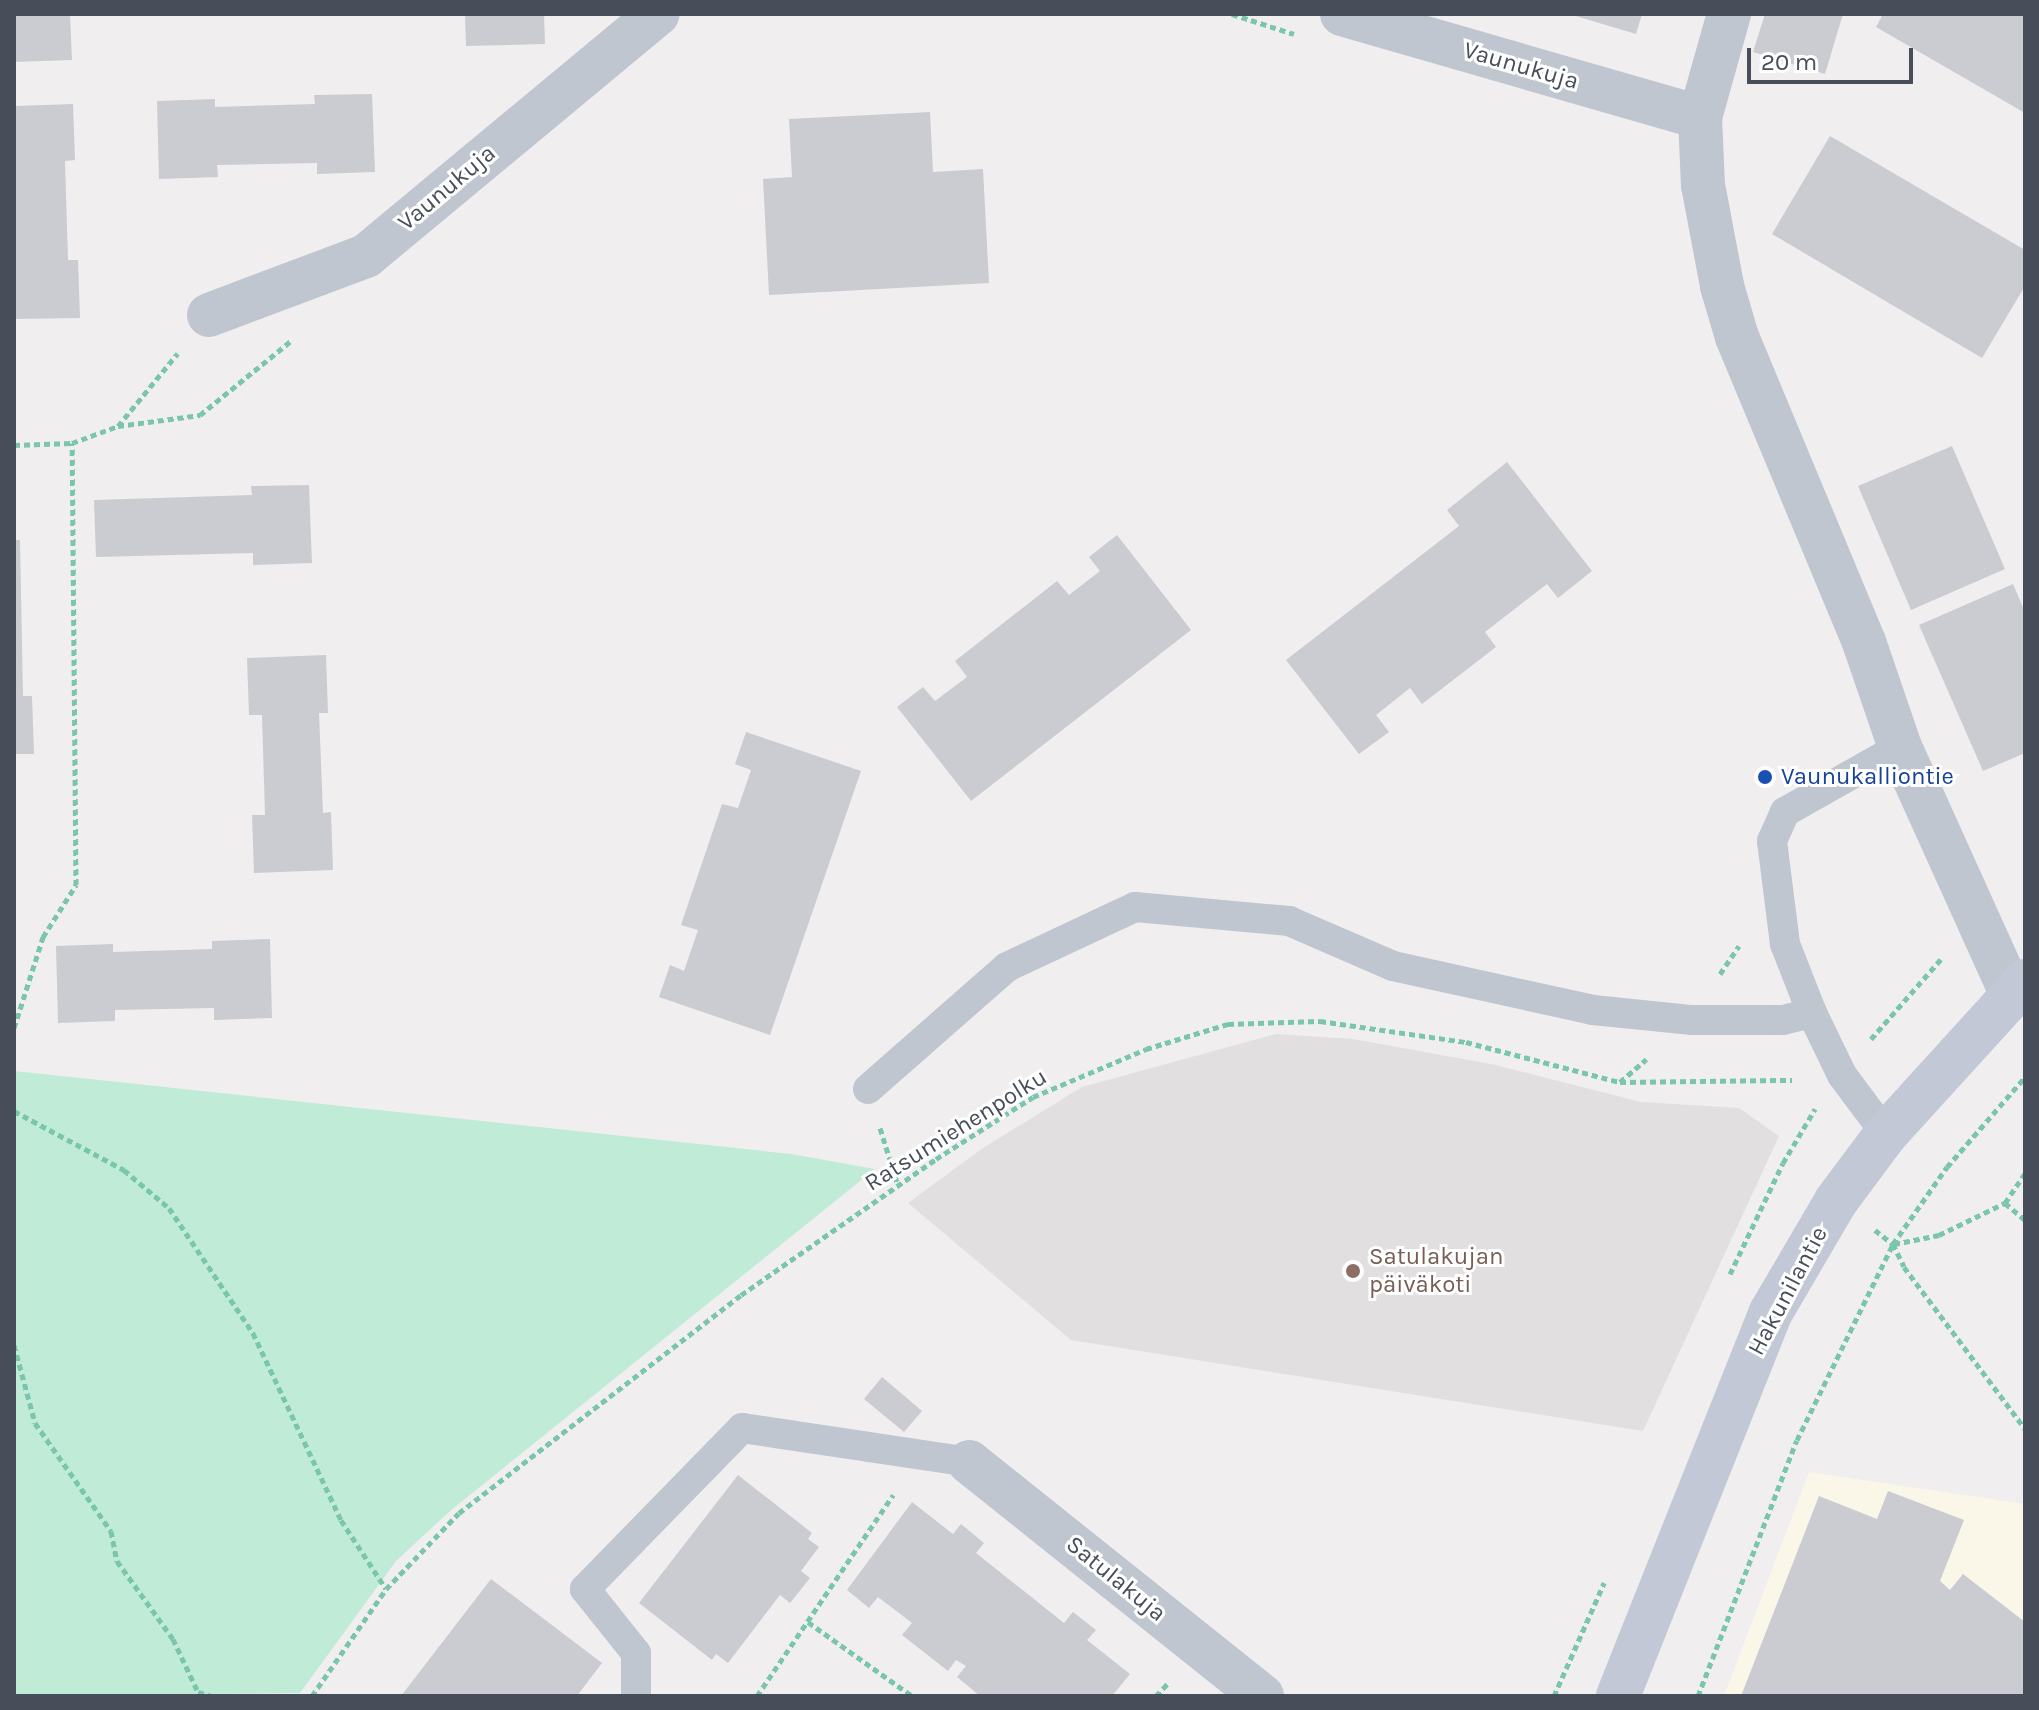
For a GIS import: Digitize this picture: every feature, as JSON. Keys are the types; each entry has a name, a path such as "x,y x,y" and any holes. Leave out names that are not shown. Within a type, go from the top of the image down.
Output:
{"main road":[{"name":"Hakunilantie","path":"1618,1696 1771,1312 1836,1201 1886,1134 2018,987"}],"street":[{"name":"Vaunukuja","path":"209,315 366,256 658,14"},
{"name":"Vaunukuja","path":"1342,14 1700,117"},
{"path":"1729,14 1700,117 1703,185 1737,337 1864,642 1900,747 2018,987"},
{"name":"Satulakuja","path":"969,1462 1262,1696"}],"lane":[{"path":"1886,1134 1842,1075 1812,1013 1785,944 1772,841 1785,812 1900,747"},
{"path":"868,1089 1007,967 1135,907 1289,921 1393,966 1593,1010 1692,1020 1783,1020 1812,1013"},
{"path":"636,1696 636,1653 585,1589 742,1428 969,1462"}],"path":[{"path":"14,445 72,443 118,426 209,315"},
{"path":"14,1028 43,937 76,885 72,443"},
{"name":"Ratsumiehenpolku","path":"312,1696 386,1589 459,1513 741,1295 898,1185 1033,1097 1146,1049 1228,1024 1320,1021 1452,1040 1620,1082 1792,1080"},
{"path":"1698,1696 1797,1440 1893,1244 1947,1167 2025,1077"},
{"path":"868,1089 898,1185"},
{"path":"14,1111 124,1170 169,1208 253,1333 341,1520 386,1589"},
{"path":"1893,1244 1939,1235 2005,1203 2025,1173"},
{"path":"2005,1203 2025,1220"},
{"path":"1893,1244 1904,1267 2025,1429"},
{"path":"14,1345 35,1423 111,1531 117,1561 173,1639 198,1692 211,1696"},
{"path":"757,1696 895,1491"},
{"path":"808,1622 912,1696"}],"shaded area":[{"name":"Satulakujan päiväkoti","path":"1276,1034 1353,1039 1491,1064 1641,1102 1739,1108 1779,1136 1643,1431 1071,1340 908,1203 983,1148 1082,1087"},
{"path":"1809,1472 2025,1504 2025,1696 1724,1696"}],"green space":[{"path":"14,1071 791,1154 875,1169 450,1511 396,1561 300,1693 14,1696"}],"building":[{"path":"14,14 70,14 72,60 14,62"},
{"path":"465,14 544,14 545,44 466,46"},
{"path":"1569,14 1642,14 1636,34"},
{"path":"1765,14 1843,14 1825,74 1753,52"},
{"path":"1883,14 2025,14 2025,113 1876,27"},
{"path":"372,94 375,172 317,174 317,163 217,165 218,177 159,179 157,101 215,99 215,107 315,104 314,95"},
{"path":"73,104 75,160 65,161 68,260 78,260 80,318 14,319 14,106"},
{"path":"930,112 933,172 983,169 989,283 769,295 763,179 792,177 789,119"},
{"path":"1830,136 2025,250 2025,286 1982,358 1772,234"},
{"path":"1952,446 2005,569 1911,610 1858,486"},
{"path":"1507,462 1592,571 1558,598 1547,584 1485,632 1496,647 1422,704 1410,688 1376,715 1389,732 1359,754 1286,660 1459,526 1447,510"},
{"path":"309,485 312,563 253,565 253,553 96,557 94,500 252,495 251,486"},
{"path":"1117,535 1191,630 971,801 897,707 923,687 935,701 967,677 955,661 1057,581 1069,595 1100,571 1089,557"},
{"path":"14,540 20,540 23,696 32,696 34,754 14,754"},
{"path":"2013,584 2025,612 2025,753 1983,771 1919,625"},
{"path":"326,655 328,713 319,713 323,813 331,812 333,870 254,873 252,815 265,815 262,715 249,715 247,658"},
{"path":"746,732 861,771 770,1035 659,997 670,965 684,971 698,930 681,925 722,804 738,808 751,770 735,764"},
{"path":"270,939 272,1018 214,1020 214,1008 115,1010 115,1021 58,1023 56,946 113,944 113,952 212,949 212,941"},
{"path":"882,1377 922,1411 904,1432 864,1399"},
{"path":"738,1475 812,1533 808,1539 819,1547 801,1571 810,1578 790,1603 780,1595 728,1663 716,1654 712,1660 639,1603"},
{"path":"1888,1491 1964,1520 1940,1581 1950,1590 1963,1574 2025,1622 2025,1696 1741,1696 1819,1496 1877,1519"},
{"path":"912,1502 953,1534 961,1524 984,1543 976,1553 1064,1623 1073,1612 1096,1630 1087,1640 1130,1674 1112,1696 980,1696 957,1677 966,1666 956,1660 948,1671 902,1635 912,1623 878,1597 869,1608 847,1590"},
{"path":"491,1579 602,1663 577,1696 401,1696"}],"place":[{"name":"Vaunukalliontie","path":"1765,777"},
{"name":"Satulakujan päiväkoti","path":"1353,1271"}]}
